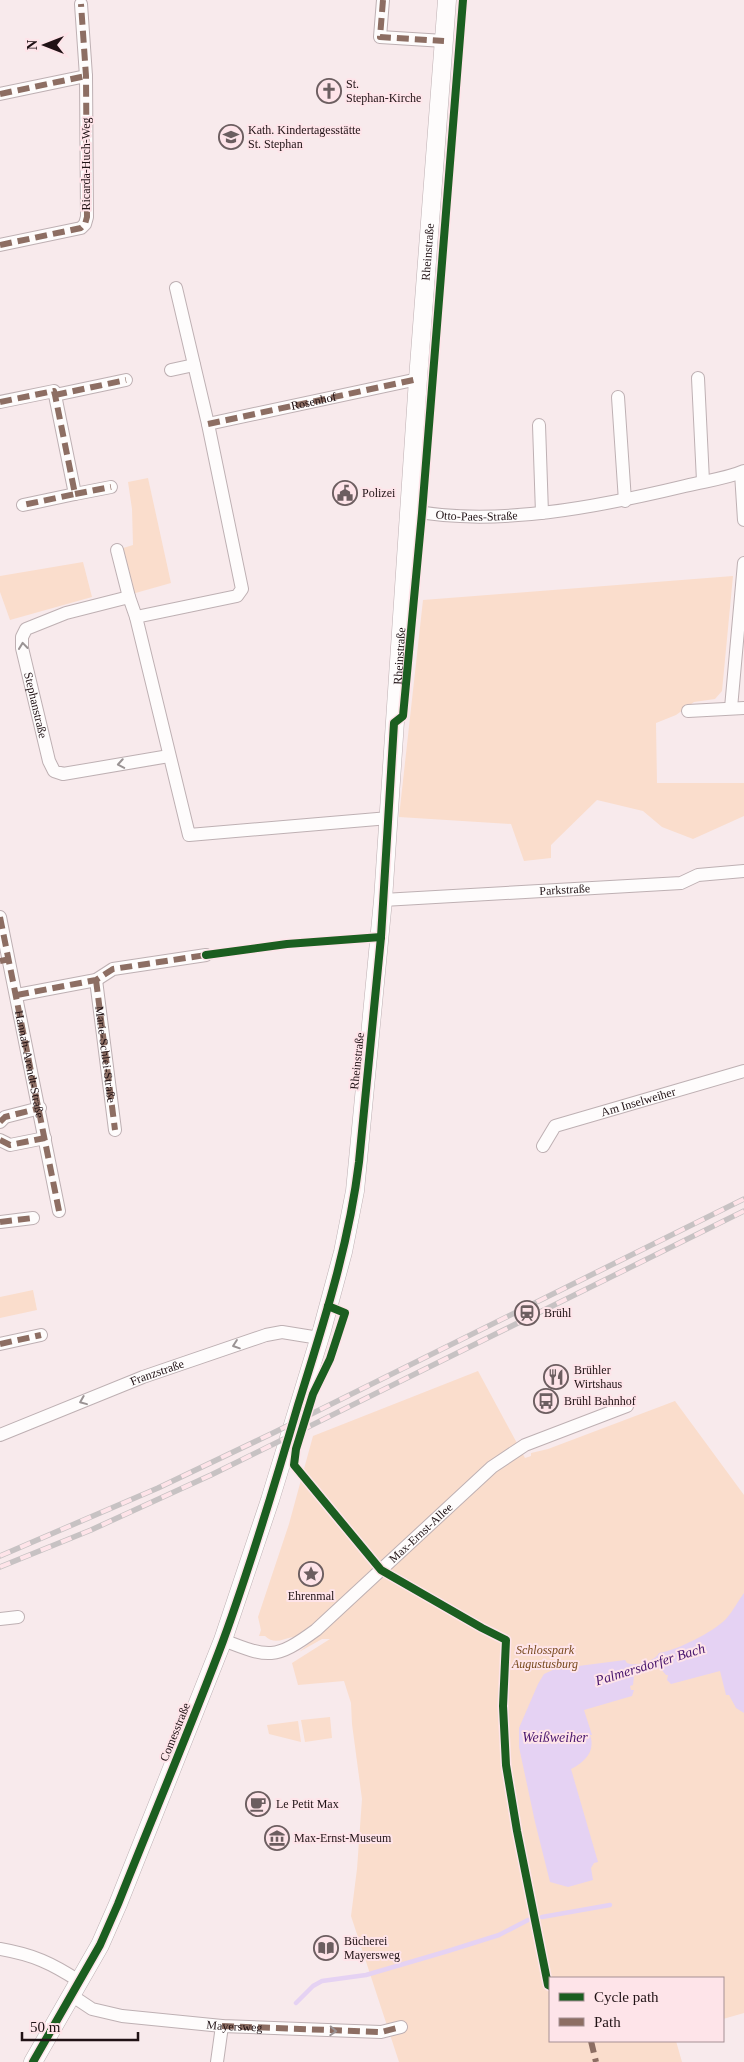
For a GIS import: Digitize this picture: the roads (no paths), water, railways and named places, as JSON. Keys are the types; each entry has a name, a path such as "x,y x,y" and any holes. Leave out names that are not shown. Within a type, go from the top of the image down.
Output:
{"main road":[{"name":"Rheinstraße","path":"302,1394 342,1252 355,1191 383,900 418,379 447,0"},
{"name":"Comesstraße","path":"33,2062 100,1945 118,1904 223,1640 270,1500 302,1394"}],"street":[{"path":"383,0 380,36 444,41"},
{"name":"Ricarda-Huch-Weg","path":"0,245 81,228 85,224 87,218 86,76 81,4"},
{"path":"0,94 86,76"},
{"path":"136,617 237,596 242,592 208,424 176,288"},
{"path":"171,370 194,364"},
{"path":"698,378 703,481"},
{"name":"Rosenhof","path":"208,424 418,379"},
{"path":"55,395 126,380"},
{"path":"0,402 54,390 75,494"},
{"path":"618,397 625,501"},
{"path":"539,425 542,513"},
{"name":"Otto-Paes-Straße","path":"409,510 476,517 542,513 625,501 742,472 744,520"},
{"path":"23,505 111,487"},
{"path":"116,550 136,617 189,835 388,818"},
{"path":"688,711 738,708 744,563"},
{"name":"Stephanstraße","path":"129,597 66,613 26,629 22,637 22,648 49,761 54,771 63,774 169,756"},
{"name":"Parkstraße","path":"383,900 681,883 698,875 744,871"},
{"name":"Hannah-Arendt-Straße","path":"1,925 5,960 17,995 60,1211"},
{"path":"17,995 96,980 113,969 206,955"},
{"name":"Marie-Schlei-Straße","path":"96,980 115,1130"},
{"name":"Am Inselweiher","path":"543,1146 555,1126 744,1071"},
{"path":"0,1122 5,1117 40,1108"},
{"path":"0,1140 10,1145 44,1138"},
{"path":"0,1222 33,1218"},
{"name":"Franzstraße","path":"0,1435 143,1377 266,1335 282,1332 319,1338"},
{"path":"0,1344 41,1335"},
{"name":"Max-Ernst-Allee","path":"223,1640 253,1652 271,1654 292,1648 316,1630 492,1467 525,1445 627,1406"},
{"path":"0,1619 18,1617"},
{"name":"Mayersweg","path":"0,1949 25,1953 44,1960 75,1988 92,2009 122,2016 222,2026 381,2032 401,2027"},
{"path":"217,2062 222,2026"}],"water":[{"name":"Weißweiher","path":"744,1593 744,1713 736,1708 729,1695 726,1695 720,1671 671,1684 667,1680 668,1675 660,1668 634,1676 633,1685 630,1686 631,1690 634,1690 632,1696 584,1710 592,1735 590,1735 590,1751 584,1760 571,1769 598,1862 594,1863 591,1868 593,1880 568,1887 550,1882 519,1747 519,1728 544,1674 555,1669 625,1660 631,1664 649,1661 659,1653 704,1635 720,1624 729,1616"}],"waterway":[{"name":"Palmersdorfer Bach","path":"542,1917 610,1905"},
{"name":"Palmersdorfer Bach","path":"296,2003 313,1986 322,1981 366,1975 448,1951 499,1935 528,1920"}],"railway":[{"path":"0,1556 158,1488 273,1433 744,1199"},
{"path":"0,1567 91,1530 211,1475 744,1211"}],"place":[{"name":"St. Stephan-Kirche","path":"329,91"},
{"name":"Kath. Kindertagesstätte St. Stephan","path":"231,137"},
{"name":"Polizei","path":"345,493"},
{"name":"Brühl","path":"527,1313"},
{"name":"Brühler Wirtshaus","path":"556,1377"},
{"name":"Brühl Bahnhof","path":"546,1401"},
{"name":"Ehrenmal","path":"311,1574"},
{"name":"Le Petit Max","path":"258,1804"},
{"name":"Max-Ernst-Museum","path":"277,1838"},
{"name":"Bücherei Mayersweg","path":"326,1948"}],"park label":[{"name":"Schlosspark Augustusburg","path":"545,1657"}]}
